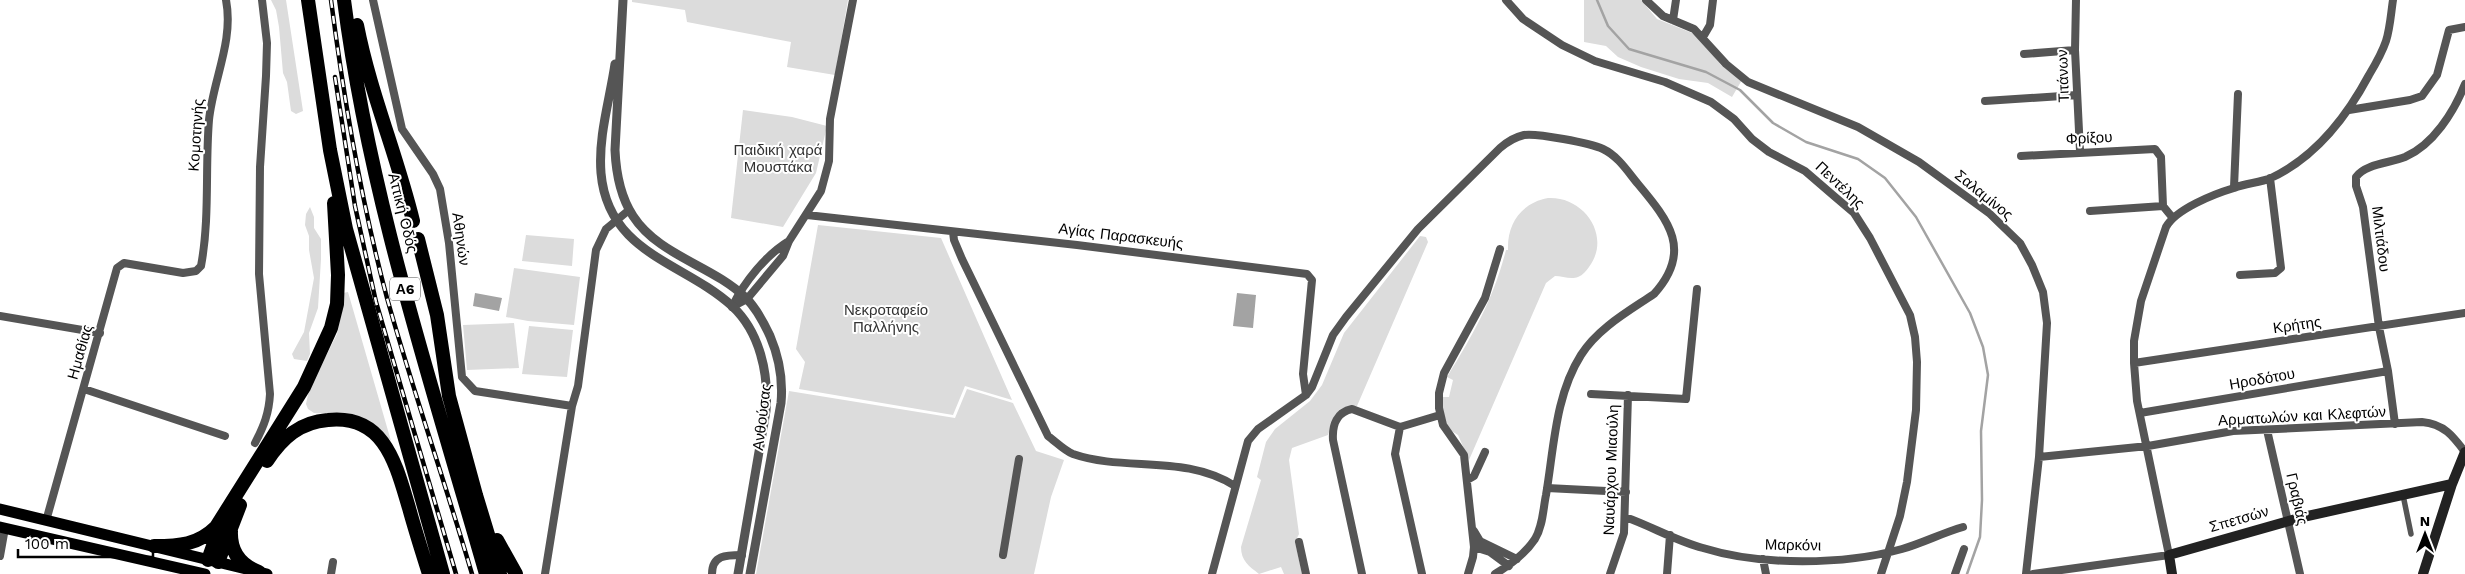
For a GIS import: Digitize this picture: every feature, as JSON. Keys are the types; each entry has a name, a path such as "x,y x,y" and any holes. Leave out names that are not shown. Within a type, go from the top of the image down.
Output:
{"highway":[{"path":"308,0 330,150 346,229 443,574"},
{"name":"Αττική Οδός","path":"344,0 357,82 384,206 439,414 486,574"},
{"path":"352,0 371,86 397,158 414,221"},
{"path":"213,565 229,518 304,387 331,328 337,304 338,275 330,150"},
{"path":"418,239 437,315 446,383 476,495 500,574"},
{"path":"154,546 193,543 211,533 229,518 260,471 289,434 321,420 349,420 362,424 374,433 392,456 429,574"},
{"path":"463,445 493,530 504,556 516,574"},
{"path":"229,518 233,550 246,566 263,573"}],"main road":[{"path":"2424,574 2452,484 2465,452"},
{"name":"Σπετσών","path":"2168,555 2288,521 2452,484"},
{"path":"0,509 154,546 213,565 263,573"},
{"path":"3,527 205,574 213,565"},
{"path":"2168,555 2172,574"}],"street":[{"name":"Κομοτηνής","path":"196,271 202,266 203,259 212,93 229,28 226,0"},
{"path":"255,443 266,423 270,394 259,274 260,167 267,68 266,29 262,0"},
{"name":"Αθηνών","path":"373,0 402,129 430,168 440,189 449,243 462,377 475,391 572,406"},
{"name":"Ανθούσας","path":"623,0 615,163 620,188 630,210 639,223 657,241 739,292 747,299 771,339 778,366 782,392 750,574"},
{"path":"732,306 747,299 783,256 789,241 821,191 827,171 830,118 853,0"},
{"name":"Πεντέλης","path":"1506,0 1523,19 1562,45 1595,61 1680,88 1711,102 1734,119 1752,139 1769,152 1805,171 1854,213 1900,292 1910,315 1918,362 1913,442 1905,493 1881,574"},
{"name":"Σαλαμίνος","path":"1646,0 1655,12 1694,29 1704,37 1726,64 1748,82 1858,127 1919,162 1989,213 2020,243 2032,264 2043,292 2047,324 2039,457 2026,574"},
{"path":"1673,20 1676,0"},
{"path":"1704,37 1710,25 1713,0"},
{"name":"Τιτάνων","path":"2076,0 2075,50 2080,152"},
{"path":"2168,555 2140,413 2134,363 2134,341 2141,301 2162,239 2172,218 2181,211 2234,187 2270,178 2307,156 2349,110 2386,41 2394,0"},
{"path":"2349,110 2410,100 2422,96 2437,75 2449,30 2465,28"},
{"name":"Ανθούσας","path":"620,49 601,148 601,174 607,197 617,219 632,238 658,260 709,289 732,306 747,325 758,346 767,396 738,574"},
{"path":"2024,54 2075,50"},
{"name":"Μιλτιάδου","path":"2395,424 2388,371 2379,327 2363,207 2356,186 2356,177 2363,170 2406,157 2428,141 2446,120 2465,84"},
{"path":"2234,187 2238,94"},
{"path":"1985,101 2078,95"},
{"path":"1212,574 1246,448 1254,434 1306,395 1312,388 1333,335 1418,229 1500,148 1512,139 1530,135 1594,146 1604,150 1620,163 1665,217 1674,239 1673,262 1665,280 1654,294 1595,337 1576,364 1567,381 1560,403 1547,488 1537,534 1518,559 1495,574"},
{"name":"Φρίξου","path":"2021,156 2148,148 2159,152 2163,206"},
{"path":"2240,275 2275,273 2280,268 2270,178"},
{"path":"2090,211 2163,206 2172,218"},
{"path":"545,574 572,406 578,386 596,250 606,228 630,210"},
{"name":"Αγίας Παρασκευής","path":"807,215 1307,274 1312,280 1302,374 1306,395"},
{"path":"953,232 954,240 962,259 1048,436 1072,453 1102,461 1139,462 1200,471 1219,476 1235,486"},
{"path":"732,306 739,292 775,250 789,241"},
{"path":"1468,574 1474,547 1467,480 1462,450 1445,428 1440,415 1441,382 1478,314 1489,287 1500,249"},
{"name":"Ημαθίας","path":"46,521 119,265 124,263 183,273 196,271"},
{"path":"1591,394 1686,400 1697,289"},
{"name":"Κρήτης","path":"2134,363 2465,313"},
{"path":"0,316 100,333"},
{"name":"Ηροδότου","path":"2140,413 2388,371"},
{"path":"84,389 225,436"},
{"name":"Ναυάρχου Μιαούλη","path":"1610,574 1623,539 1628,395"},
{"path":"1362,574 1333,440 1334,426 1340,414 1355,409 1400,427 1440,415"},
{"name":"Αρματωλών και Κλεφτών","path":"2039,457 2148,446 2233,431 2422,422 2436,424 2449,432 2465,452"},
{"path":"1400,427 1395,446 1396,458 1422,574"},
{"name":"Γραβιάς","path":"2267,430 2300,574"},
{"path":"1467,480 1474,476 1485,452"},
{"path":"1003,556 1019,459"},
{"path":"1547,488 1626,492"},
{"path":"2402,495 2412,534"},
{"name":"Μαρκόνι","path":"1625,517 1708,550 1764,559 1821,559 1888,552 1908,547 1963,527"},
{"path":"0,556 3,527"},
{"path":"1473,530 1480,541 1518,559"},
{"path":"1668,574 1670,535"},
{"path":"1299,542 1306,574"},
{"path":"1474,547 1490,552 1509,566"},
{"path":"1955,574 1964,549"},
{"path":"712,574 713,563 718,558 728,555 742,555"},
{"name":"Σπετσών","path":"2033,574 2168,555"},
{"path":"1764,559 1766,574"},
{"path":"331,574 333,562"}],"green space":[{"path":"271,0 286,0 303,111 296,114 291,111 287,82 283,73 276,10"},
{"path":"632,0 848,0 835,75 787,67 791,42 687,22 685,10 632,2"},
{"path":"1584,0 1641,0 1657,19 1692,33 1702,41 1721,65 1742,80 1732,97 1708,83 1679,79 1641,67 1618,57 1606,46 1584,42"},
{"name":"Παιδική χαρά Μουστάκα","path":"743,110 792,117 827,126 816,173 783,227 731,218"},
{"path":"1548,198 1561,199 1573,204 1591,220 1596,231 1595,255 1589,267 1580,276 1572,278 1555,276 1546,283 1469,460 1458,435 1447,428 1444,418 1442,397 1449,397 1453,380 1447,377 1489,301 1506,250 1508,250 1508,241 1513,223 1517,216 1530,205"},
{"path":"310,207 314,217 314,228 321,239 321,259 318,308 309,333 310,354 307,361 294,359 292,354 304,332 314,278 309,250 309,236 305,225 306,214"},
{"name":"Νεκροταφείο Παλλήνης","path":"818,225 941,238 1012,400 965,386 953,415 799,389 805,362 796,349"},
{"path":"526,235 574,239 572,266 522,261"},
{"path":"1420,236 1426,237 1428,242 1357,406 1340,409 1334,417 1328,435 1292,448 1289,460 1299,534 1295,542 1302,574 1284,574 1281,567 1259,574 1244,560 1241,547 1261,480 1257,477 1266,442 1275,429 1310,401 1322,385 1344,333"},
{"path":"514,268 580,277 574,325 506,317"},
{"path":"348,292 391,441 380,429 352,415 314,413 308,409 306,404 309,390 337,334 342,312 343,293"},
{"path":"514,323 519,368 467,370 463,325"},
{"path":"529,326 573,330 567,377 522,374"},
{"path":"967,389 1013,403 1036,451 1064,460 1051,497 1034,574 756,574 789,391 955,418"}],"shaded area":[{"path":"475,293 502,298 499,311 473,306"},
{"path":"1237,293 1256,295 1253,328 1233,326"}],"waterway":[{"path":"1597,0 1608,26 1629,49 1706,72 1740,90 1773,123 1806,142 1858,159 1885,178 1916,217 1970,313 1983,347 1988,375 1981,431 1982,500 1980,537 1967,574"}],"railway":[{"path":"331,0 354,150 369,225 407,367 472,574"},
{"path":"335,77 355,206 376,302 456,574"}]}
